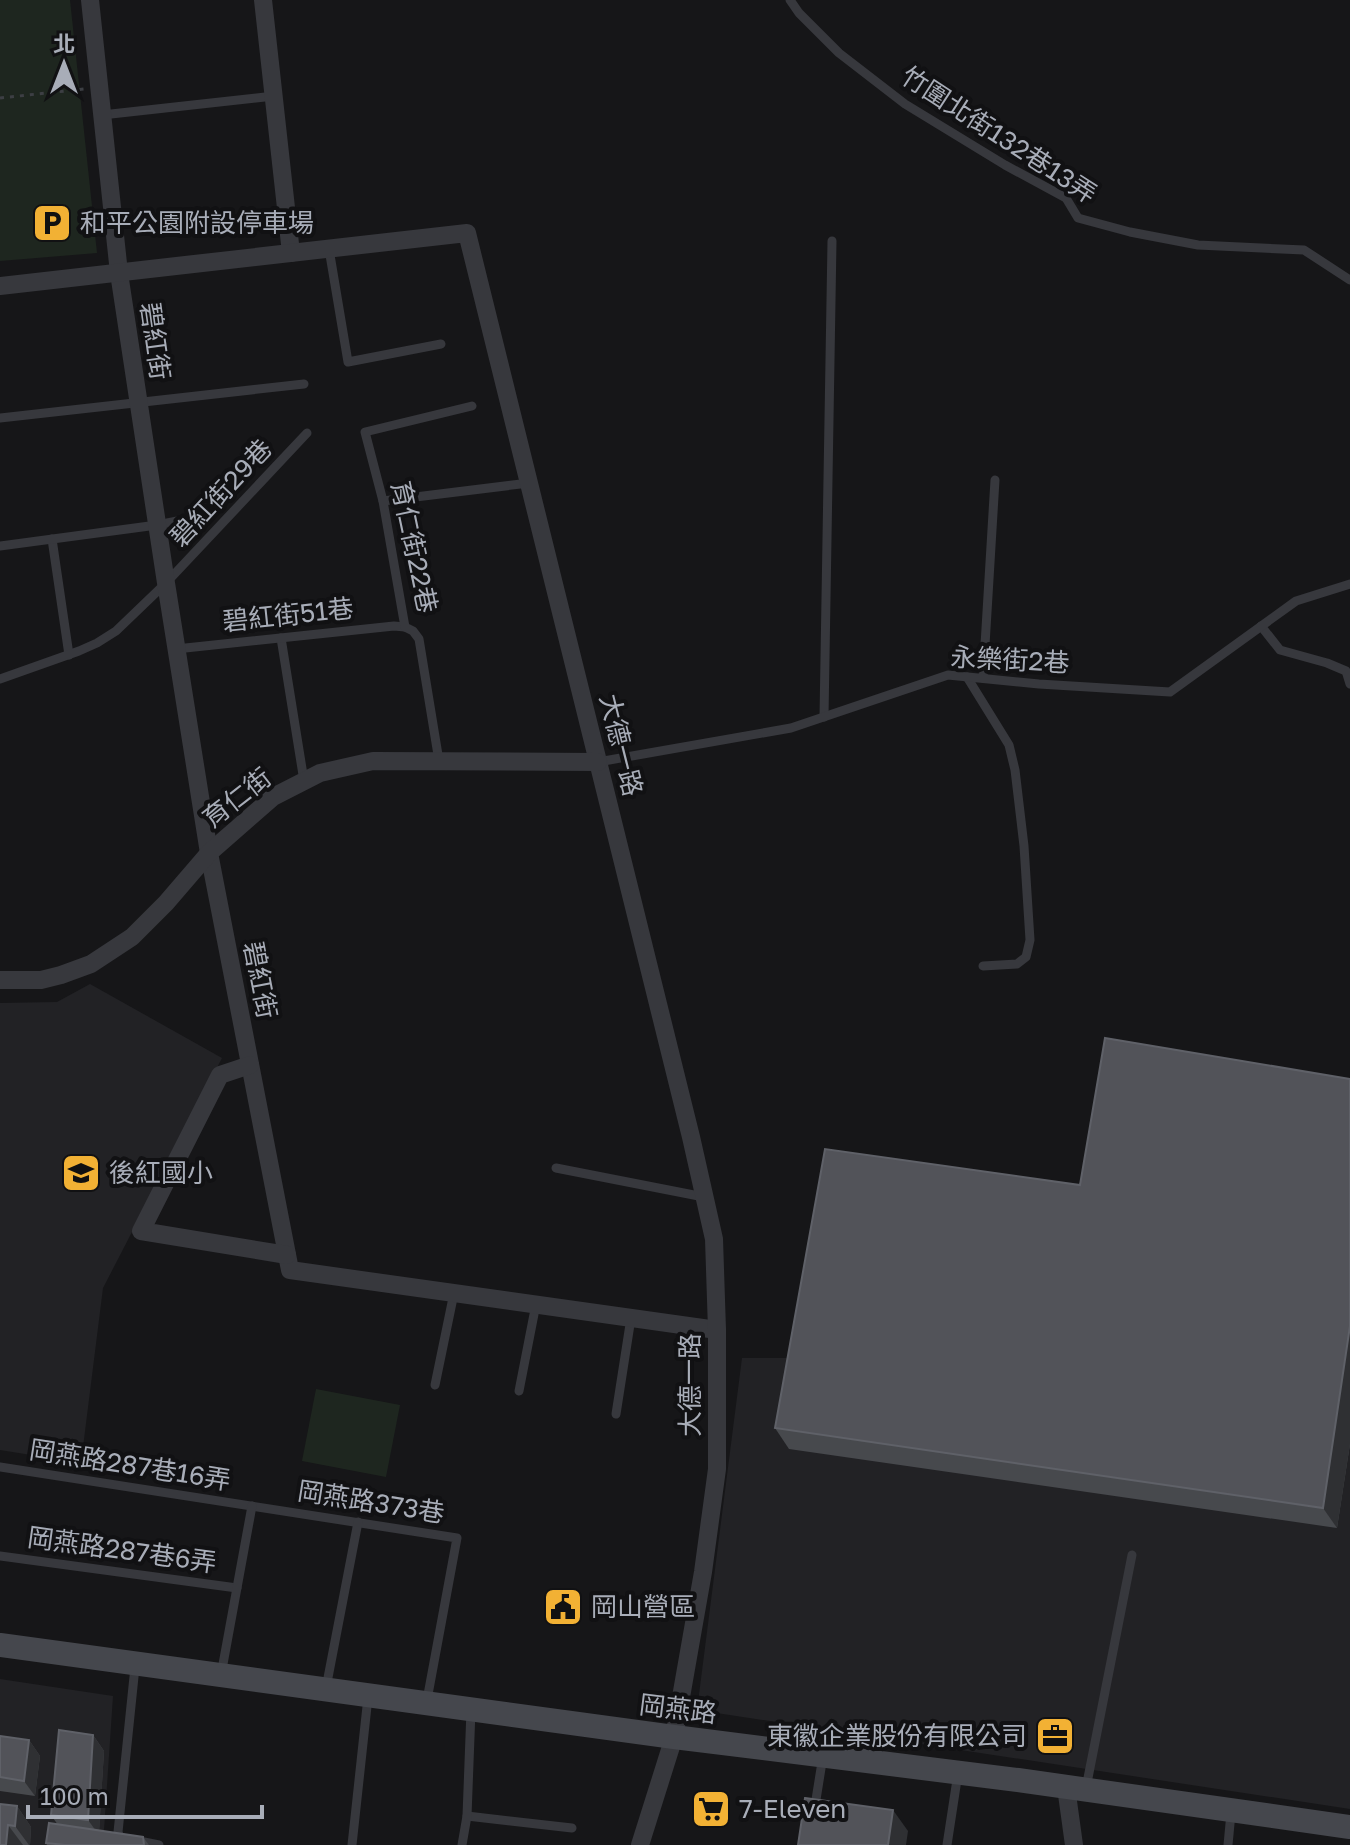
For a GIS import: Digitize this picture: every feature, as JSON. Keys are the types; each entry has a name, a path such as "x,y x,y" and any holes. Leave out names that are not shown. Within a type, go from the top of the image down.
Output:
{"street":[{"name":"碧紅街","path":"90,0 119,273 137,402 209,853 287,1255"},
{"path":"263,0 291,253"},
{"name":"大德一路","path":"0,286 467,233 714,1239 717,1469 703,1572 674,1737 640,1845"},
{"name":"育仁街","path":"0,980 41,980 91,964 132,937 209,853 273,797 320,773 373,761 598,762"},
{"path":"250,1065 220,1075 141,1231 287,1255 290,1270 717,1330"},
{"name":"岡燕路","path":"0,1645 1350,1827"},
{"path":"1074,1845 1076,1789"}],"lane":[{"name":"竹圍北街132巷13弄","path":"790,0 839,53 905,104 1066,198 1078,218 1198,245 1304,250 1350,280"},
{"path":"102,115 274,96"},
{"path":"824,717 832,241"},
{"path":"329,249 348,362 441,344"},
{"path":"0,418 304,384"},
{"name":"育仁街22巷","path":"439,761 419,639 405,627 383,501 365,432 472,406"},
{"name":"碧紅街29巷","path":"0,679 69,655 116,631 166,583 307,433"},
{"path":"983,678 995,480"},
{"path":"383,501 529,483"},
{"path":"0,546 203,516"},
{"path":"52,539 69,655"},
{"name":"永樂街2巷","path":"598,762 791,728 948,675 1170,692 1296,601 1350,584"},
{"path":"1261,626 1280,650 1337,666 1346,671 1350,684"},
{"name":"碧紅街51巷","path":"176,649 405,627"},
{"path":"281,638 304,781"},
{"path":"967,677 1009,745 1015,770 1030,940 1026,957 1017,964 983,966"},
{"path":"556,1168 704,1197"},
{"path":"435,1385 454,1293"},
{"path":"519,1391 536,1304"},
{"path":"616,1414 631,1318"},
{"name":"岡燕路287巷16弄","path":"0,1467 252,1506"},
{"path":"221,1675 252,1506"},
{"name":"岡燕路373巷","path":"252,1506 457,1538 427,1703"},
{"path":"325,1690 358,1522"},
{"path":"1076,1789 1132,1555"},
{"name":"岡燕路287巷6弄","path":"0,1556 237,1588"},
{"path":"135,1663 118,1832 120,1838 159,1845"},
{"path":"352,1845 368,1695"},
{"path":"462,1845 467,1816 471,1710"},
{"path":"814,1815 823,1756"},
{"path":"947,1845 958,1773"},
{"path":"1228,1845 1232,1810"},
{"path":"467,1816 572,1828"}],"path":[{"path":"0,98 99,88"}],"shaded area":[{"path":"0,0 70,0 97,253 0,261"},
{"name":"後紅國小","path":"90,984 222,1058 103,1288 81,1463 0,1450 0,1003 57,1002"},
{"path":"1350,1087 1350,1809 697,1710 742,1358 794,1358 1091,1206"},
{"path":"316,1389 400,1405 386,1477 302,1461"},
{"path":"0,1679 113,1696 103,1845 0,1845"}],"building":[{"path":"1105,1038 1350,1079 1350,1326 1323,1508 775,1428 825,1149 1080,1185"},
{"path":"59,1730 93,1735 88,1820 51,1815"},
{"path":"0,1736 29,1740 24,1781 0,1777"},
{"path":"805,1798 893,1810 888,1845 798,1845"},
{"path":"0,1804 17,1806 15,1826 8,1825 6,1845 0,1845"},
{"path":"49,1823 143,1837 144,1845 46,1843"}],"place":[{"name":"和平公園附設停車場","path":"52,223"},
{"name":"後紅國小","path":"81,1173"},
{"name":"岡山營區","path":"563,1607"},
{"name":"東徽企業股份有限公司","path":"1055,1736"},
{"name":"7-Eleven","path":"711,1809"}]}
